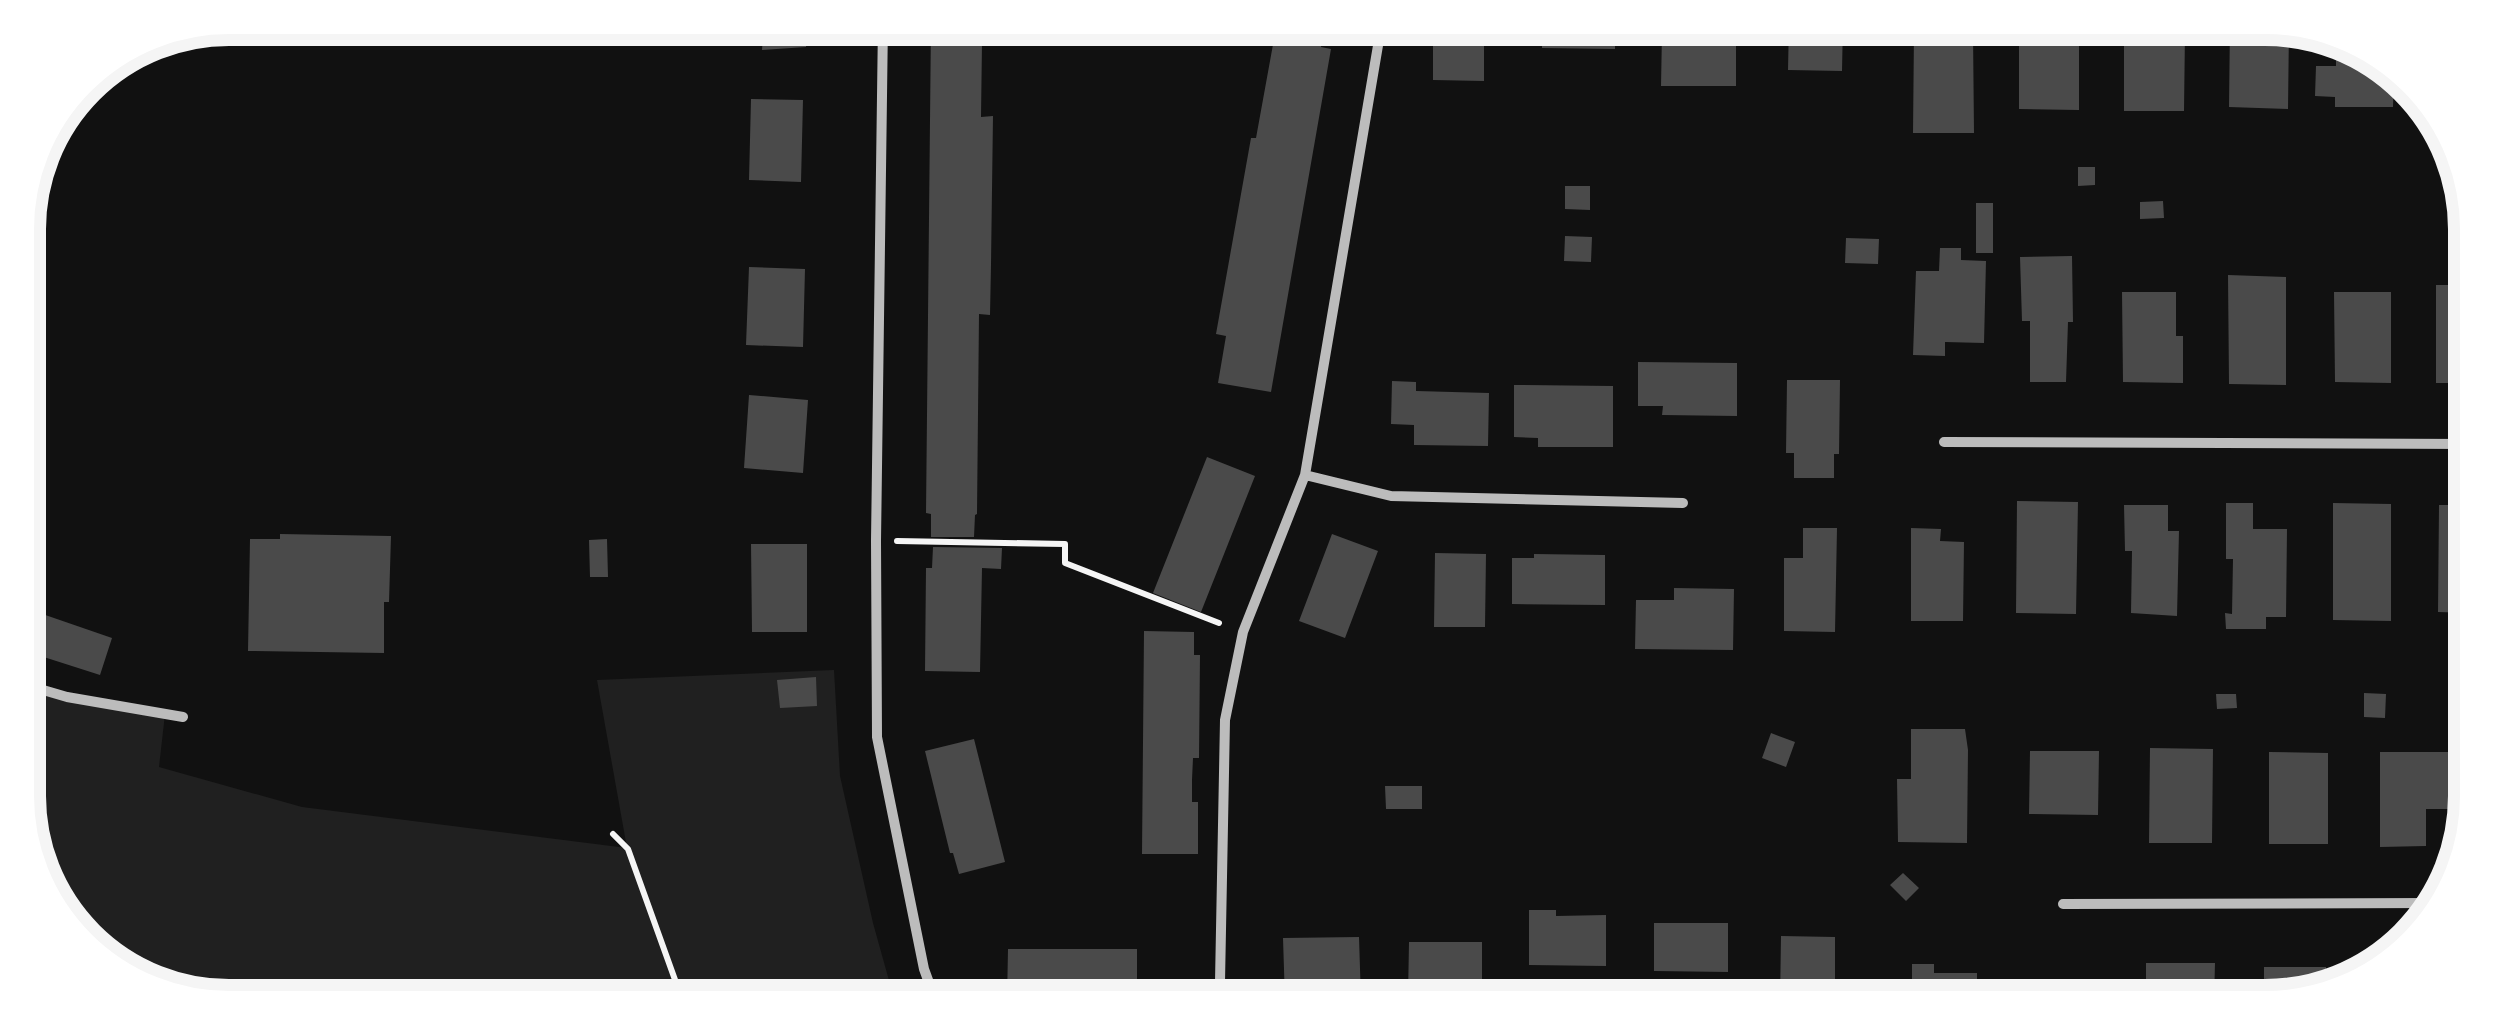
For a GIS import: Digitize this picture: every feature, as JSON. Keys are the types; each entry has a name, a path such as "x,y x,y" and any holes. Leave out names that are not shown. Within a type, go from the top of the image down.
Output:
{"street":[{"path":"883,40 877,737 930,985"},
{"path":"1219,985 1225,720 1244,632 1305,475 1379,40"},
{"path":"1944,442 2454,444"},
{"path":"1305,475 1391,496 1683,502"},
{"path":"40,689 184,718"},
{"path":"2063,904 2420,903"}],"path":[{"path":"876,540 1065,544 1065,563 1244,632"},
{"path":"614,834 628,848 677,985"}],"shaded area":[{"path":"834,670 840,776 890,985 204,983 145,966 104,938 72,901 50,857 40,808 40,688 165,714 159,767 302,807 627,848 597,680"}],"building":[{"path":"763,40 807,40 806,47 762,50"},
{"path":"931,40 1003,40 982,43 981,117 993,116 991,265 990,315 979,314 974,537 931,537 931,514 926,513"},
{"path":"1274,40 1322,40 1321,47 1331,49 1271,392 1218,383 1226,336 1216,334 1251,138 1256,138"},
{"path":"1433,40 1484,40 1484,81 1433,80"},
{"path":"1542,40 1615,40 1615,49 1542,48"},
{"path":"1662,40 1736,40 1736,86 1661,86"},
{"path":"1789,40 1843,40 1842,71 1788,70"},
{"path":"1914,40 1973,40 1974,133 1913,133"},
{"path":"2019,40 2079,40 2079,110 2019,109"},
{"path":"2124,40 2185,40 2184,111 2124,111"},
{"path":"2230,40 2289,42 2288,109 2229,107"},
{"path":"2336,54 2370,72 2394,91 2393,107 2335,107 2335,97 2315,96 2316,66 2336,66"},
{"path":"751,99 803,100 801,182 749,180"},
{"path":"2078,167 2095,167 2095,185 2078,186"},
{"path":"1565,186 1590,186 1590,210 1565,209"},
{"path":"2163,201 2164,218 2140,219 2140,202"},
{"path":"1976,203 1993,203 1993,253 1976,253"},
{"path":"1565,236 1592,237 1591,262 1564,261"},
{"path":"1846,238 1879,239 1878,264 1845,263"},
{"path":"1940,248 1961,248 1961,260 1986,261 1984,343 1945,342 1945,356 1913,355 1916,271 1939,271"},
{"path":"2072,256 2073,322 2068,322 2066,382 2030,382 2030,321 2022,321 2020,257"},
{"path":"749,267 805,269 803,347 746,345"},
{"path":"2228,275 2286,277 2286,385 2229,384"},
{"path":"2436,285 2454,285 2454,383 2436,383"},
{"path":"2122,292 2176,292 2176,336 2183,336 2183,383 2123,382"},
{"path":"2334,292 2391,292 2391,383 2335,382"},
{"path":"1638,362 1737,363 1737,416 1662,415 1663,406 1638,406"},
{"path":"1787,380 1840,380 1839,454 1834,454 1834,478 1794,478 1794,453 1786,453"},
{"path":"1392,381 1416,382 1416,391 1489,393 1488,446 1414,445 1414,425 1391,424"},
{"path":"1514,385 1613,386 1613,447 1538,447 1538,438 1514,437"},
{"path":"749,395 808,400 803,473 744,468"},
{"path":"1207,457 1255,476 1201,612 1153,593"},
{"path":"2017,501 2078,502 2076,614 2016,613"},
{"path":"2226,503 2253,503 2253,529 2287,529 2286,617 2266,617 2266,629 2226,629 2225,613 2232,614 2233,559 2226,559"},
{"path":"2333,503 2391,504 2391,621 2333,620"},
{"path":"2124,505 2168,505 2168,531 2179,531 2177,616 2131,613 2132,551 2125,551"},
{"path":"2439,505 2454,505 2454,612 2438,612"},
{"path":"1803,528 1837,528 1835,632 1784,631 1784,558 1803,558"},
{"path":"1911,528 1941,529 1940,541 1964,542 1963,621 1911,621"},
{"path":"280,534 391,536 389,602 384,602 384,653 248,651 250,539 280,539"},
{"path":"1332,534 1378,551 1345,638 1299,621"},
{"path":"607,539 608,577 590,577 589,540"},
{"path":"751,544 807,544 807,632 752,632"},
{"path":"933,547 1002,548 1001,569 982,568 980,672 925,671 926,568 932,568"},
{"path":"1435,553 1486,554 1485,627 1434,627"},
{"path":"1534,554 1605,555 1605,605 1512,604 1512,558 1534,558"},
{"path":"1674,588 1734,589 1733,650 1635,649 1636,600 1674,600"},
{"path":"40,613 112,638 100,675 40,656"},
{"path":"1144,631 1194,632 1194,655 1200,655 1199,758 1193,758 1192,780 1192,802 1198,802 1198,854 1142,854"},
{"path":"816,677 817,706 780,708 777,680"},
{"path":"2364,693 2386,694 2385,718 2364,717"},
{"path":"2216,694 2236,694 2237,708 2217,709"},
{"path":"1911,729 1965,729 1967,843 1898,842 1897,779 1911,779"},
{"path":"1771,733 1795,742 1786,767 1762,758"},
{"path":"974,739 1005,862 959,874 950,853 925,751"},
{"path":"2150,748 2213,749 2212,843 2149,843"},
{"path":"2030,751 2099,751 2098,815 2029,814"},
{"path":"2269,752 2328,753 2328,844 2269,844"},
{"path":"2380,752 2453,752 2453,809 2426,809 2426,846 2380,847"},
{"path":"1385,786 1422,786 1422,809 1386,809"},
{"path":"1903,873 1919,888 1906,901 1890,885"},
{"path":"1529,910 1556,910 1556,916 1606,915 1606,966 1529,965"},
{"path":"1654,923 1728,923 1728,972 1654,971"},
{"path":"1781,936 1835,937 1835,985 1780,985"},
{"path":"1359,937 1361,985 1284,985 1283,938"},
{"path":"1409,942 1482,942 1482,985 1408,985"},
{"path":"1008,949 1137,949 1137,985 1007,985"},
{"path":"2146,963 2215,963 2214,985 2146,985"},
{"path":"1912,964 1934,964 1934,973 1977,973 1977,985 1912,985"},
{"path":"2264,967 2326,967 2326,975 2314,979 2264,985"}]}
